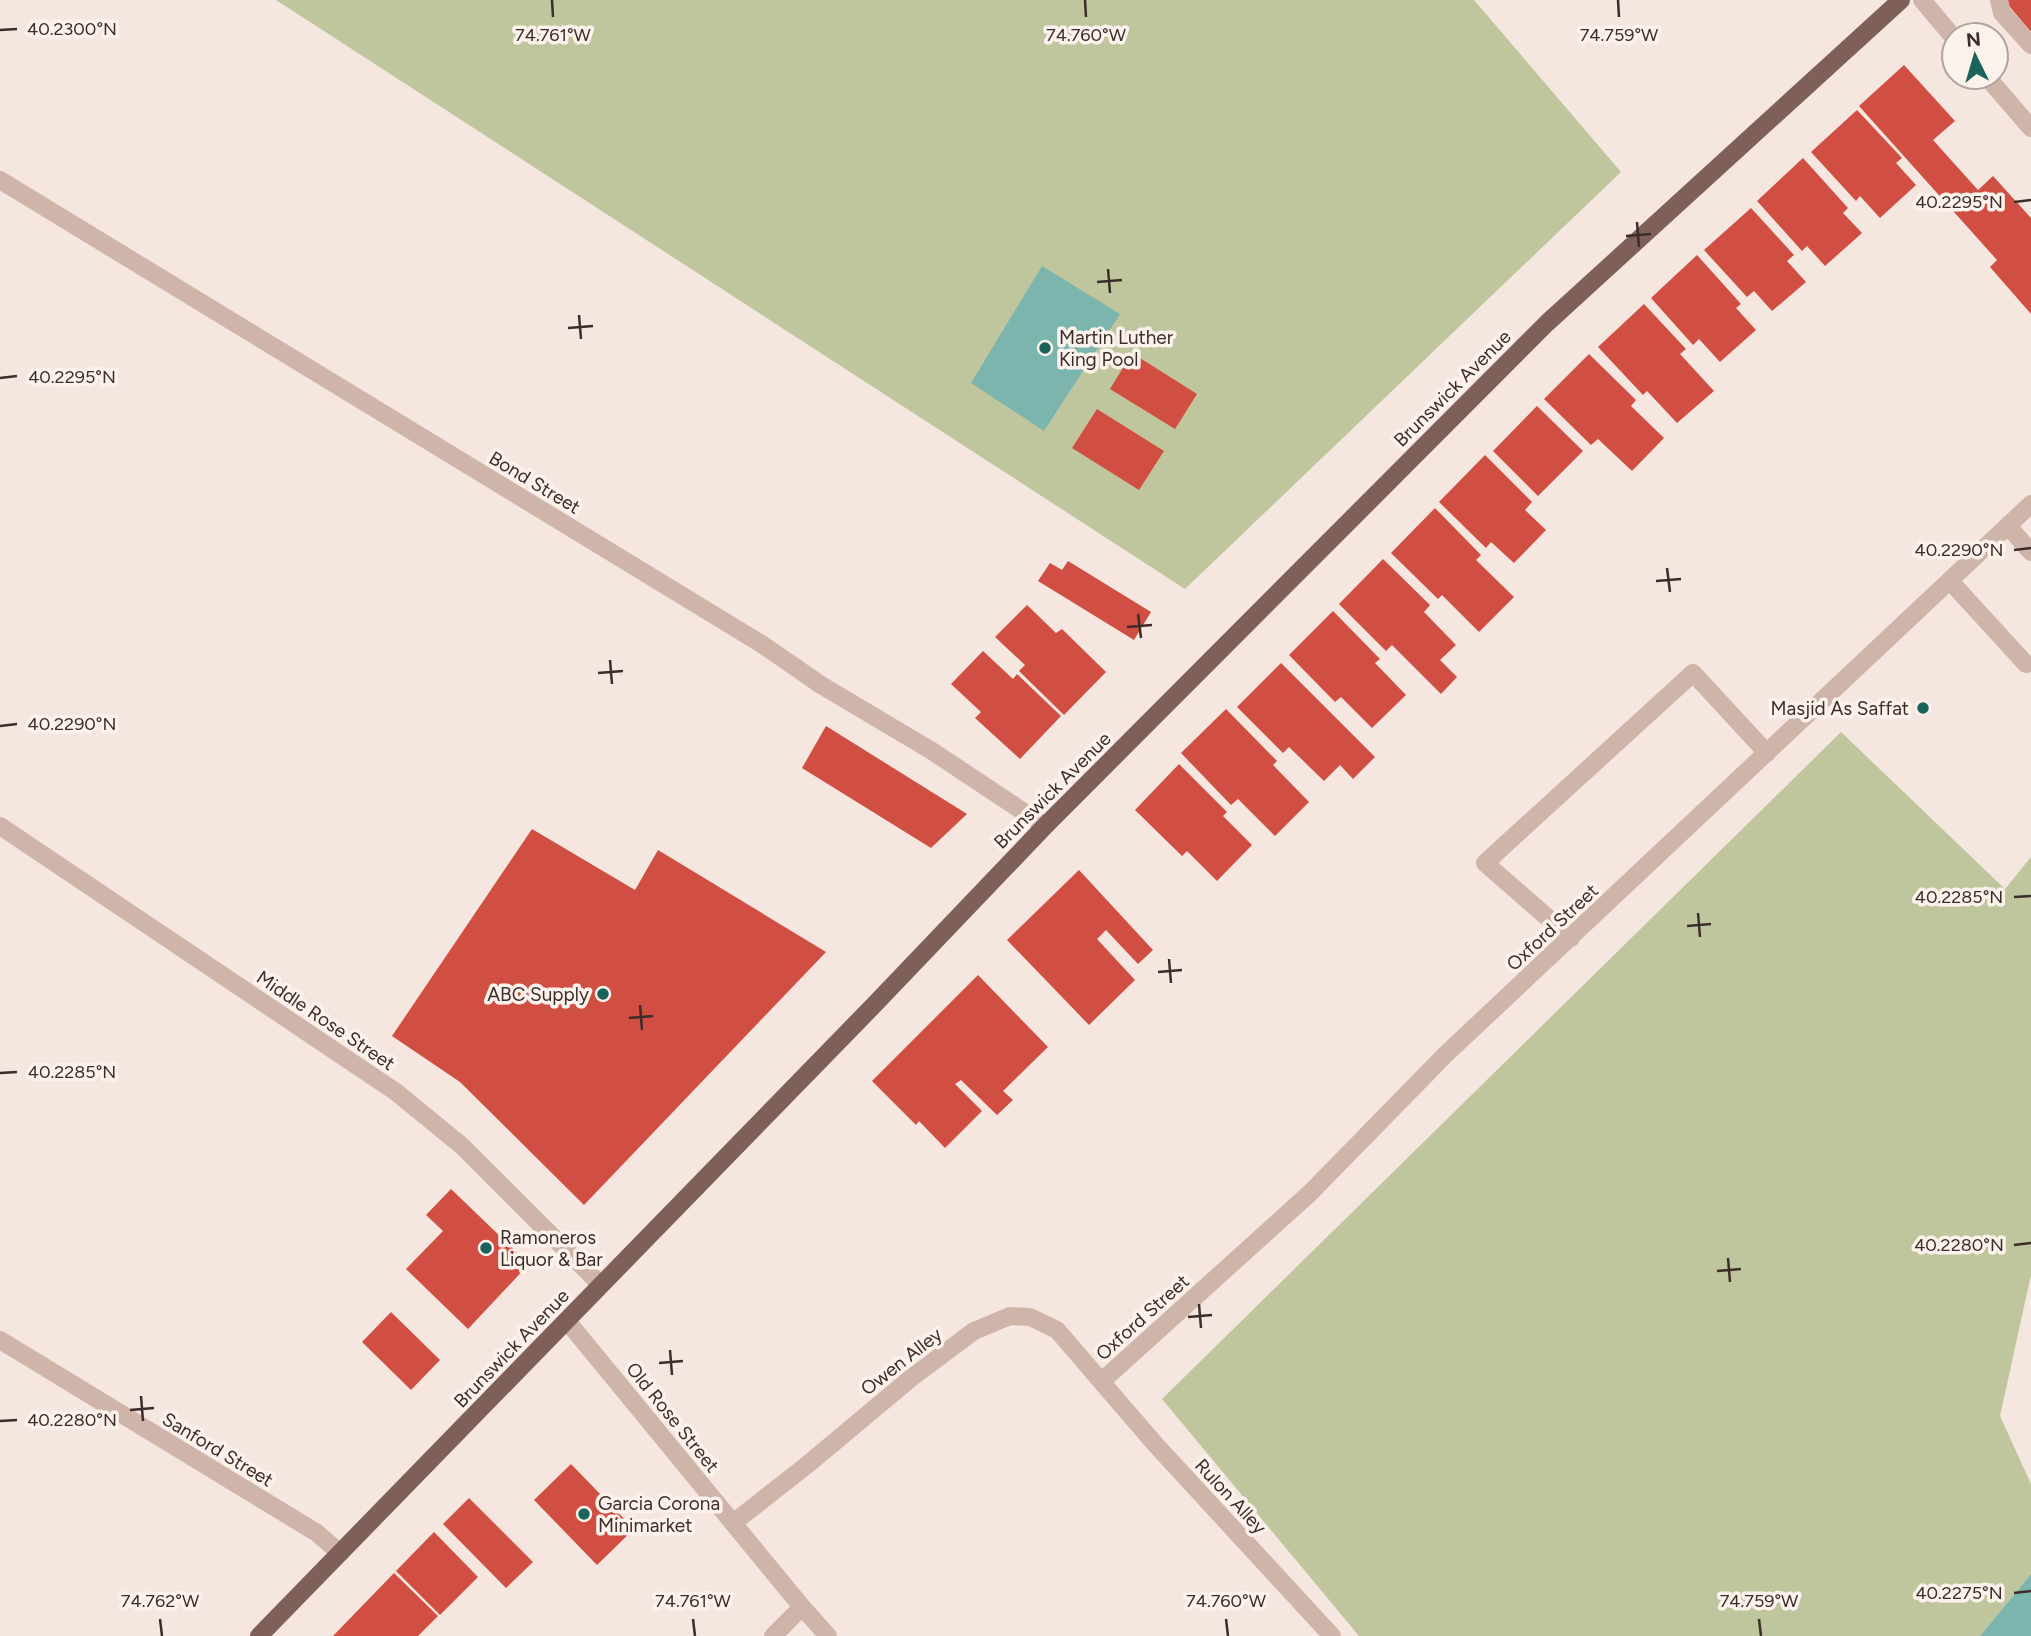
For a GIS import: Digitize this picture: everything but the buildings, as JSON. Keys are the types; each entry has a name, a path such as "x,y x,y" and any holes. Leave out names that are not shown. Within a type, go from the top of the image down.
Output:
{"main road":[{"name":"Brunswick Avenue","path":"259,1636 873,1006 1045,825 1547,323 1901,0"}],"street":[{"path":"1922,0 1940,21"},
{"path":"1999,0 2002,13 2031,45"},
{"path":"1999,91 2031,128"},
{"name":"Bond Street","path":"0,180 760,643 1045,825"},
{"name":"Oxford Street","path":"1102,1381 1310,1193 1445,1055 2031,504"},
{"path":"2008,526 2031,552"},
{"path":"1950,581 2026,664"},
{"path":"1571,938 1485,863 1693,673 1767,752"},
{"name":"Middle Rose Street","path":"0,826 396,1092 462,1146 600,1284"},
{"name":"Owen Alley","path":"733,1522 807,1465 911,1378 974,1331 1010,1316 1030,1317 1057,1330 1102,1381"},
{"name":"Old Rose Street","path":"567,1321 828,1636"},
{"name":"Sanford Street","path":"0,1340 317,1533 340,1553"},
{"name":"Rulon Alley","path":"1102,1381 1155,1444 1332,1636"},
{"path":"773,1636 802,1607"}],"green space":[{"path":"276,0 1474,0 1621,172 1185,589"},
{"path":"1841,732 2005,889 2031,857 2031,1275 2000,1416 2031,1484 2031,1574 1980,1636 1359,1636 1162,1399"}],"water":[{"name":"Martin Luther King Pool","path":"1042,266 1120,314 1044,431 971,383"},
{"path":"2031,1574 2031,1636 1980,1636"}],"place":[{"name":"Martin Luther King Pool","path":"1045,348"},
{"name":"Masjid As Saffat","path":"1923,708"},
{"name":"ABC Supply","path":"603,994"},
{"name":"Ramoneros Liquor & Bar","path":"486,1248"},
{"name":"Garcia Corona Minimarket","path":"584,1514"}]}
